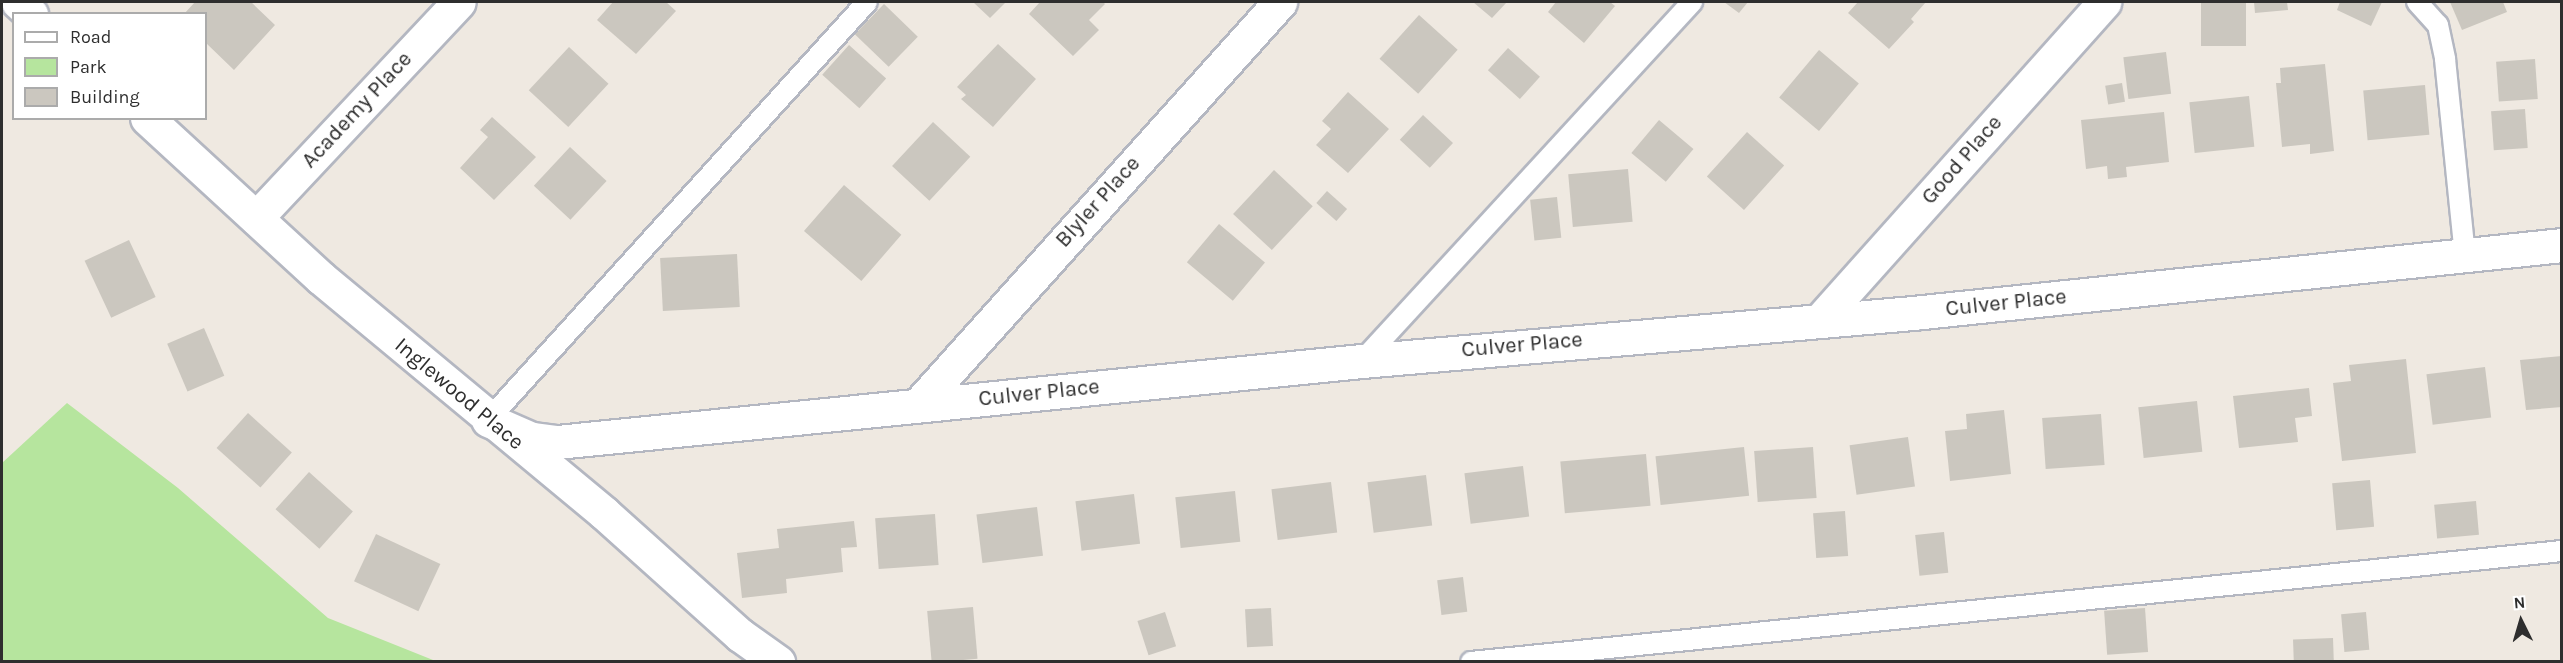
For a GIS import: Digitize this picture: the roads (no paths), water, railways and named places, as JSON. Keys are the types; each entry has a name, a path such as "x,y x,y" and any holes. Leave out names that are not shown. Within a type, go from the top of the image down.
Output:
{"street":[{"name":"Academy Place","path":"256,218 459,2"},
{"name":"Blyler Place","path":"918,405 1280,2"},
{"name":"Good Place","path":"1821,319 2104,2"},
{"name":"Inglewood Place","path":"149,120 256,218 488,420 604,513 740,635 778,662"},
{"name":"Culver Place","path":"488,420 532,439 557,442 1362,361 1821,319 2562,245"}],"lane":[{"path":"488,420 867,2"},
{"path":"1362,361 1692,2"},
{"path":"2418,2 2438,25 2445,59 2465,255"},
{"path":"1471,662 2562,551"}]}
